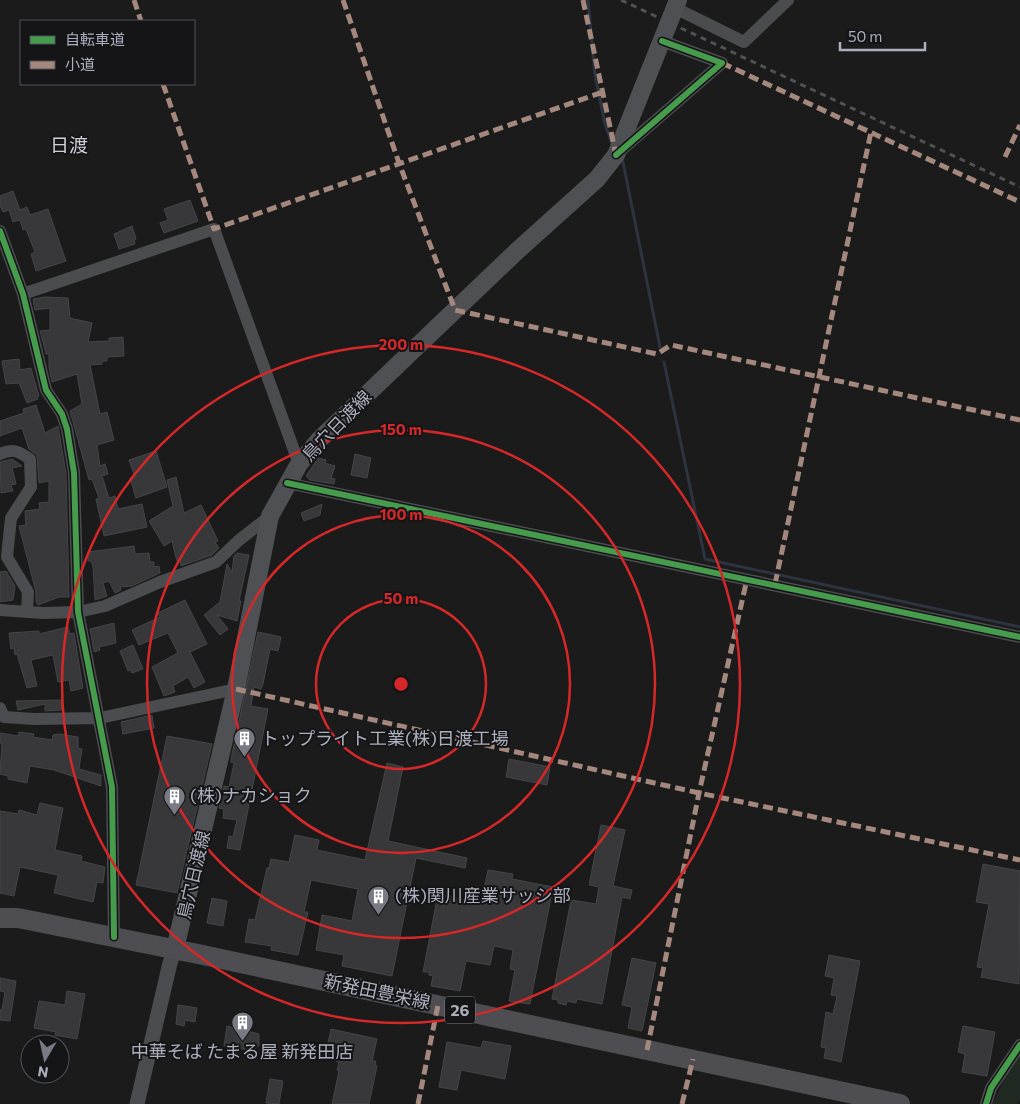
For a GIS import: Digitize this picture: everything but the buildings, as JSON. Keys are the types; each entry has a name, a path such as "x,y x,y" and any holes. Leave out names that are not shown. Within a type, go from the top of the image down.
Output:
{"main road":[{"name":"鳥穴日渡線","path":"175,949 236,689 270,516 287,483 299,464 319,440 468,297 574,202 616,155 677,4"},
{"name":"新発田豊栄線","path":"6,916 114,936 900,1104"}],"street":[{"path":"677,4 744,42 788,0"},
{"path":"616,155 722,63 662,41"},
{"path":"23,294 214,230 299,464"},
{"path":"0,231 6,267 23,294 46,390 62,414 67,429 74,473 78,612 112,787 114,936"},
{"path":"0,454 10,450 18,451 30,459 31,487 11,518 7,557 28,592 27,612"},
{"path":"287,483 1020,637"},
{"path":"0,610 78,612 127,598 160,582 216,562 238,541 270,516"},
{"path":"0,708 4,717 34,719 100,718 236,689"},
{"path":"137,1104 170,963 175,949"},
{"path":"986,1104 991,1088 1020,1045"}],"shaded area":[{"path":"1020,1055 1020,1100 1017,1104 993,1104 1006,1075"}],"waterway":[{"path":"588,0 595,75 605,124 612,144"},
{"path":"619,158 623,162 660,347"},
{"path":"664,362 705,559 1020,627"}],"railway":[{"path":"621,0 1020,187"}],"marked path":[{"path":"134,0 141,20"},
{"path":"343,0 399,163 455,310 657,354 671,345 1020,420"},
{"path":"583,0 616,155"},
{"path":"722,63 1020,202"},
{"path":"163,85 214,229 603,92"},
{"path":"1005,157 1020,125"},
{"path":"775,584 871,132"},
{"path":"647,1050 699,793 747,579"},
{"path":"236,689 699,793 1020,860"},
{"path":"418,1104 438,1005"},
{"path":"682,1104 693,1059"}],"cycle path":[{"path":"616,155 722,63 662,41"},
{"path":"0,231 23,294 46,390 62,414 67,429 74,473 78,612 112,787 114,937"},
{"path":"287,483 1020,637"},
{"path":"986,1104 991,1088 1020,1045"}],"place":[{"name":"トップライト工業(株)日渡工場","path":"245,758"},
{"name":"(株)ナカショク","path":"174,815"},
{"name":"(株)関川産業サッシ部","path":"379,915"},
{"name":"中華そば たまる屋 新発田店","path":"242,1041"}],"district":[{"name":"日渡","path":"69,145"}]}
